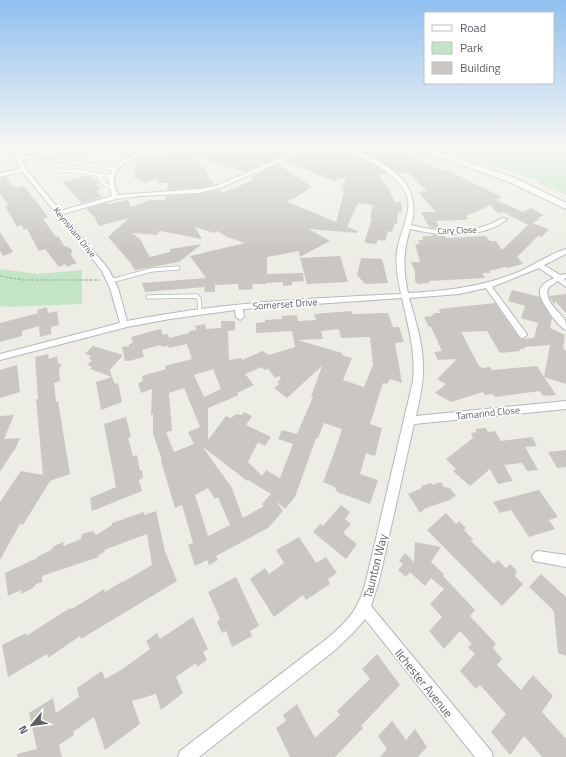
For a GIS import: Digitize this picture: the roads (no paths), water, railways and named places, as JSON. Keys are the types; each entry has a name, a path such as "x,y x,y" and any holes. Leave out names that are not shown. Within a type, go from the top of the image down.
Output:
{"main road":[{"path":"515,181 566,206"},
{"path":"527,181 566,198"}],"street":[{"name":"Keynsham Drive","path":"33,181 98,260 111,281 124,324"},
{"path":"112,181 115,197"},
{"path":"60,214 115,197 213,188 232,181"},
{"name":"Taunton Way","path":"186,757 346,632 364,608 373,578 410,420 419,364 418,343 402,285 400,252 402,240 411,216 411,199 401,181"},
{"name":"Cary Close","path":"408,226 432,231 478,230 489,228 504,219"},
{"name":"Somerset Drive","path":"0,358 124,324 200,311 239,307 454,293 488,286 510,279 566,251"},
{"path":"540,265 559,276 566,285"},
{"path":"559,276 548,284 544,289 544,293 547,303 566,327"},
{"path":"488,286 523,335"},
{"path":"239,307 240,317"},
{"name":"Tamarind Close","path":"410,420 566,405"},
{"path":"538,557 566,562"},
{"name":"Ilchester Avenue","path":"364,608 485,757"}],"lane":[{"path":"102,181 104,184 113,188"},
{"path":"111,281 151,270 178,268"},
{"path":"148,296 195,295 199,298 200,311"}]}
